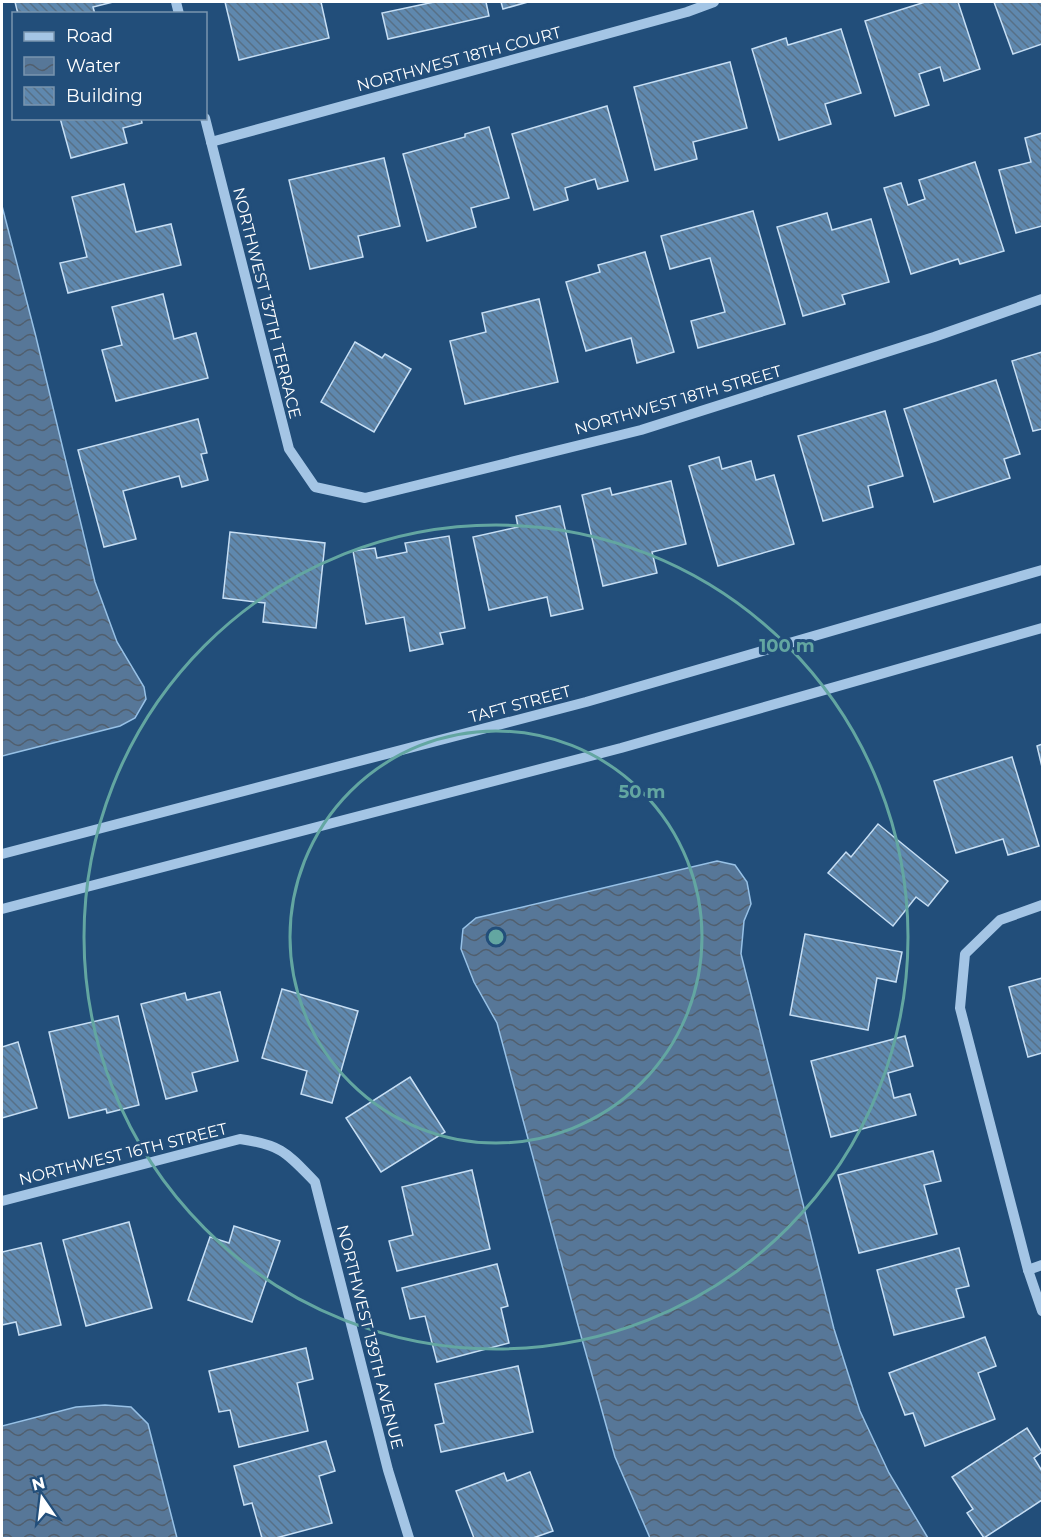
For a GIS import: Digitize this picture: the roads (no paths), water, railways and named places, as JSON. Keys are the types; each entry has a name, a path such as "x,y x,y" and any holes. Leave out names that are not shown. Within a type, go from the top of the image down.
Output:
{"street":[{"name":"NORTHWEST 18TH COURT","path":"211,142 675,15 714,2"},
{"name":"NORTHWEST 137TH TERRACE","path":"206,120 289,449 315,487"},
{"name":"NORTHWEST 18TH STREET","path":"315,487 364,498 642,430 934,337 1042,299"},
{"name":"TAFT STREET","path":"2,854 586,702 1042,570"},
{"path":"2,909 621,748 1042,628"},
{"path":"1042,905 1000,920 965,954 960,1008 1028,1270 1042,1311"},
{"name":"NORTHWEST 16TH STREET","path":"2,1201 240,1139 265,1142 286,1152"},
{"name":"NORTHWEST 139TH AVENUE","path":"286,1152 315,1182 388,1470 409,1539"},
{"path":"1028,1270 1042,1265"}],"water":[{"path":"2,206 95,582 117,642 144,687 146,699 135,718 120,726 2,756"},
{"path":"717,861 735,865 747,882 751,904 744,921 741,954 834,1329 860,1411 889,1473 928,1538 650,1538 615,1457 497,1023 474,982 461,949 463,929 476,918"},
{"path":"105,1405 131,1407 148,1424 177,1538 2,1538 2,1426 76,1407"}]}
